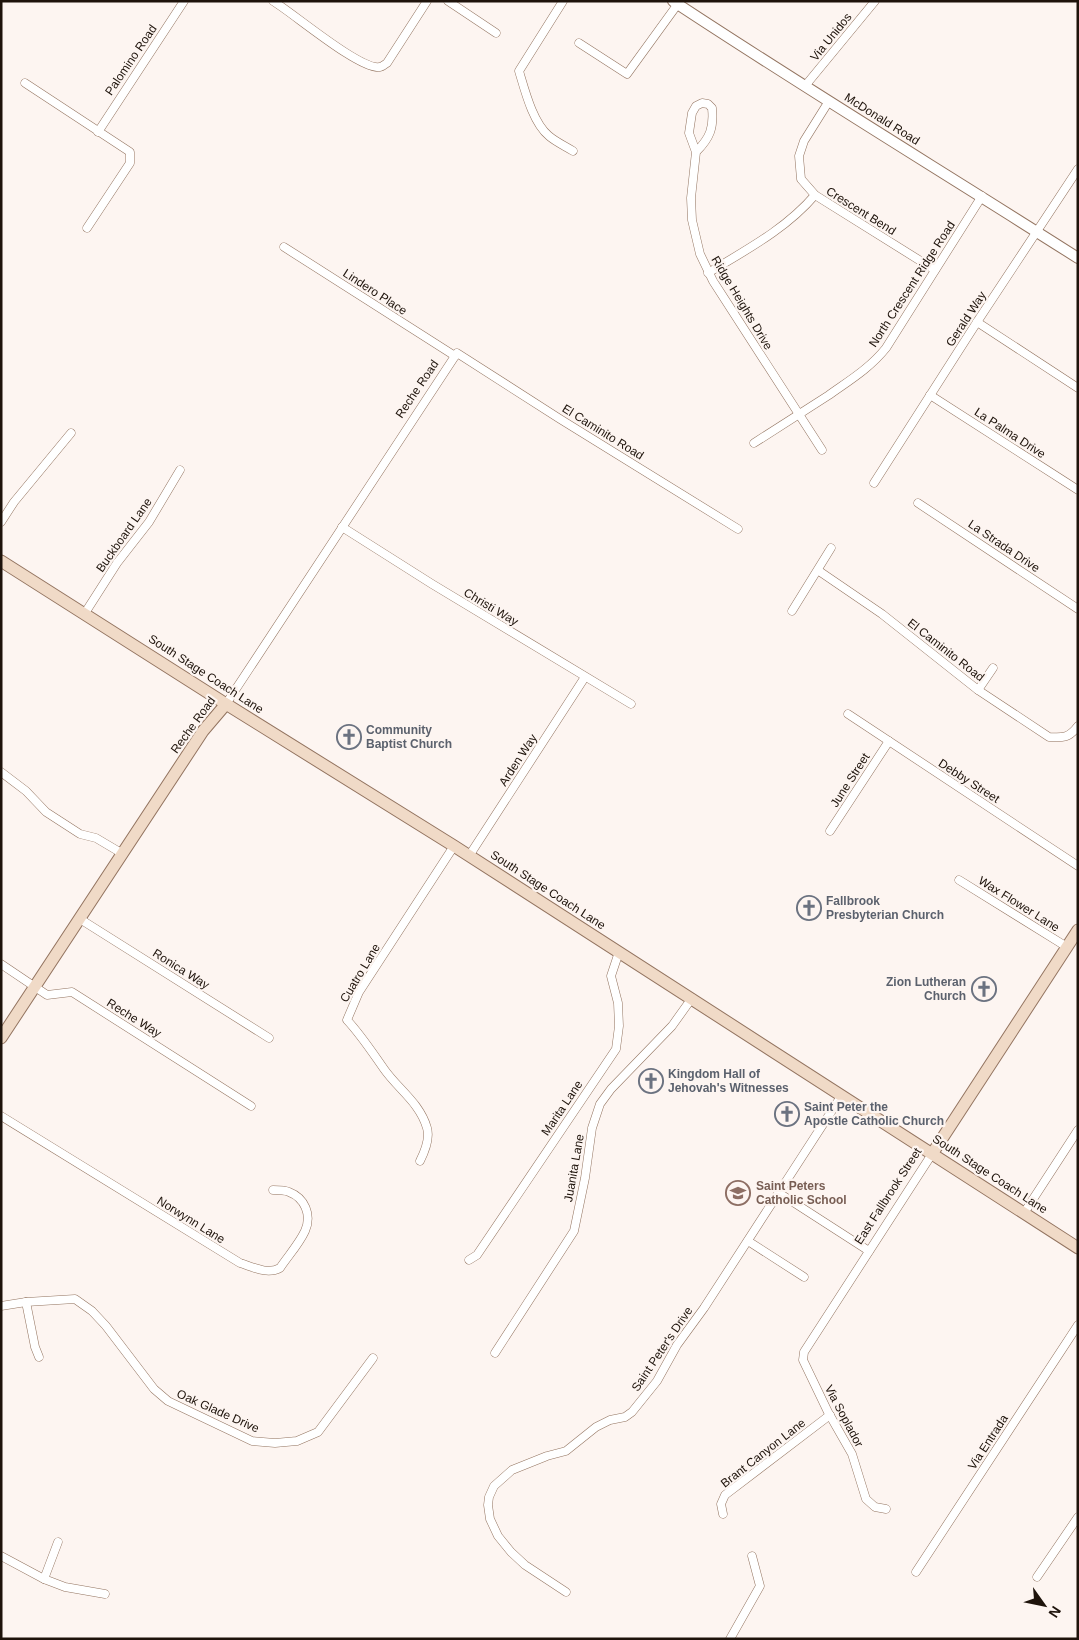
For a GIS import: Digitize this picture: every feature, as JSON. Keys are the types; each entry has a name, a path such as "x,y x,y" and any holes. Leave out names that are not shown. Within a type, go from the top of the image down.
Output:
{"main road":[{"name":"South Stage Coach Lane","path":"1,561 454,846 1078,1248"},
{"name":"Reche Road","path":"1,1038 203,731 226,704"},
{"name":"East Fallbrook Street","path":"932,1154 1078,930"}],"street":[{"name":"Palomino Road","path":"98,132 184,1"},
{"path":"273,1 346,53 374,67 381,67 387,63 427,1"},
{"path":"448,1 496,33"},
{"path":"563,1 519,71 530,108 545,132 549,137 573,151"},
{"name":"Via Unidos","path":"805,86 875,1"},
{"path":"579,43 627,74 677,2"},
{"name":"McDonald Road","path":"677,2 805,86 1078,258"},
{"path":"25,83 130,152 130,163 87,228"},
{"name":"Crescent Bend","path":"829,101 804,141 799,156 801,179 815,195 935,270"},
{"name":"Ridge Heights Drive","path":"696,152 709,138 713,116 712,108 708,104 702,103 696,106 692,113 689,134 696,152 691,198 692,220 700,254 708,273 822,450"},
{"name":"Gerald Way","path":"874,483 1078,169"},
{"path":"708,273 774,232 801,212 815,195"},
{"name":"North Crescent Ridge Road","path":"754,442 799,415 865,370 876,360 886,348 982,196"},
{"name":"Lindero Place","path":"284,246 456,354"},
{"path":"977,322 1078,388"},
{"name":"Reche Road","path":"226,704 456,354"},
{"name":"El Caminito Road","path":"456,354 560,420 738,528"},
{"name":"La Palma Drive","path":"930,395 1078,490"},
{"path":"1,522 14,502 71,433"},
{"name":"Buckboard Lane","path":"85,613 117,563 149,522 180,470"},
{"name":"La Strada Drive","path":"918,503 1078,608"},
{"name":"Christi Way","path":"342,527 432,584 631,704"},
{"path":"792,611 831,548"},
{"name":"El Caminito Road","path":"818,571 882,614 978,690 1049,737 1063,738 1078,726"},
{"path":"978,690 993,668"},
{"name":"Arden Way","path":"469,856 585,677"},
{"name":"Debby Street","path":"848,714 1078,866"},
{"name":"June Street","path":"830,831 889,741"},
{"path":"1,772 26,791 46,812 80,834 96,838 123,854"},
{"name":"Cuatro Lane","path":"420,1161 426,1150 428,1130 422,1114 418,1107 384,1070 358,1033 346,1020 359,992 454,846"},
{"name":"Wax Flower Lane","path":"960,880 1066,947"},
{"name":"Ronica Way","path":"80,919 269,1038"},
{"name":"Marita Lane","path":"469,1260 477,1255 616,1049 619,1026 618,1003 611,976 619,952"},
{"name":"Reche Way","path":"1,964 47,995 72,992 251,1106"},
{"name":"Juanita Lane","path":"494,1353 574,1230 585,1178 592,1128 600,1104 611,1089 672,1026 692,998"},
{"name":"Saint Peter's Drive","path":"566,1592 525,1565 498,1536 490,1519 488,1505 494,1486 512,1470 566,1450 596,1427 610,1420 625,1417 632,1412 657,1380 677,1345 704,1308 842,1096"},
{"name":"Norwynn Lane","path":"1,1116 240,1263 267,1271 274,1271 280,1268 308,1225 308,1212 303,1201 289,1192 273,1190"},
{"path":"1024,1213 1075,1141 1078,1130"},
{"name":"East Fallbrook Street","path":"804,1352 932,1154"},
{"path":"779,1193 869,1251"},
{"path":"748,1241 804,1277"},
{"name":"Oak Glade Drive","path":"1,1306 26,1302 75,1299 92,1311 106,1326 154,1389 168,1401 252,1441 276,1444 296,1441 318,1432 373,1358"},
{"path":"26,1302 39,1358"},
{"name":"Via Entrada","path":"916,1572 1078,1325"},
{"name":"Via Soplador","path":"804,1352 803,1360 830,1416 852,1454 866,1499 875,1507 886,1509"},
{"name":"Brant Canyon Lane","path":"723,1514 721,1504 725,1495 830,1416"},
{"path":"1037,1577 1078,1517"},
{"path":"44,1579 58,1542"},
{"path":"1,1556 44,1579 65,1587 105,1594"},
{"path":"730,1639 760,1586 752,1556"}],"place":[{"name":"Community Baptist Church","path":"349,737"},
{"name":"Fallbrook Presbyterian Church","path":"809,908"},
{"name":"Zion Lutheran Church","path":"984,989"},
{"name":"Kingdom Hall of Jehovah's Witnesses","path":"651,1081"},
{"name":"Saint Peter the Apostle Catholic Church","path":"787,1114"},
{"name":"Saint Peters Catholic School","path":"738,1193"}]}
